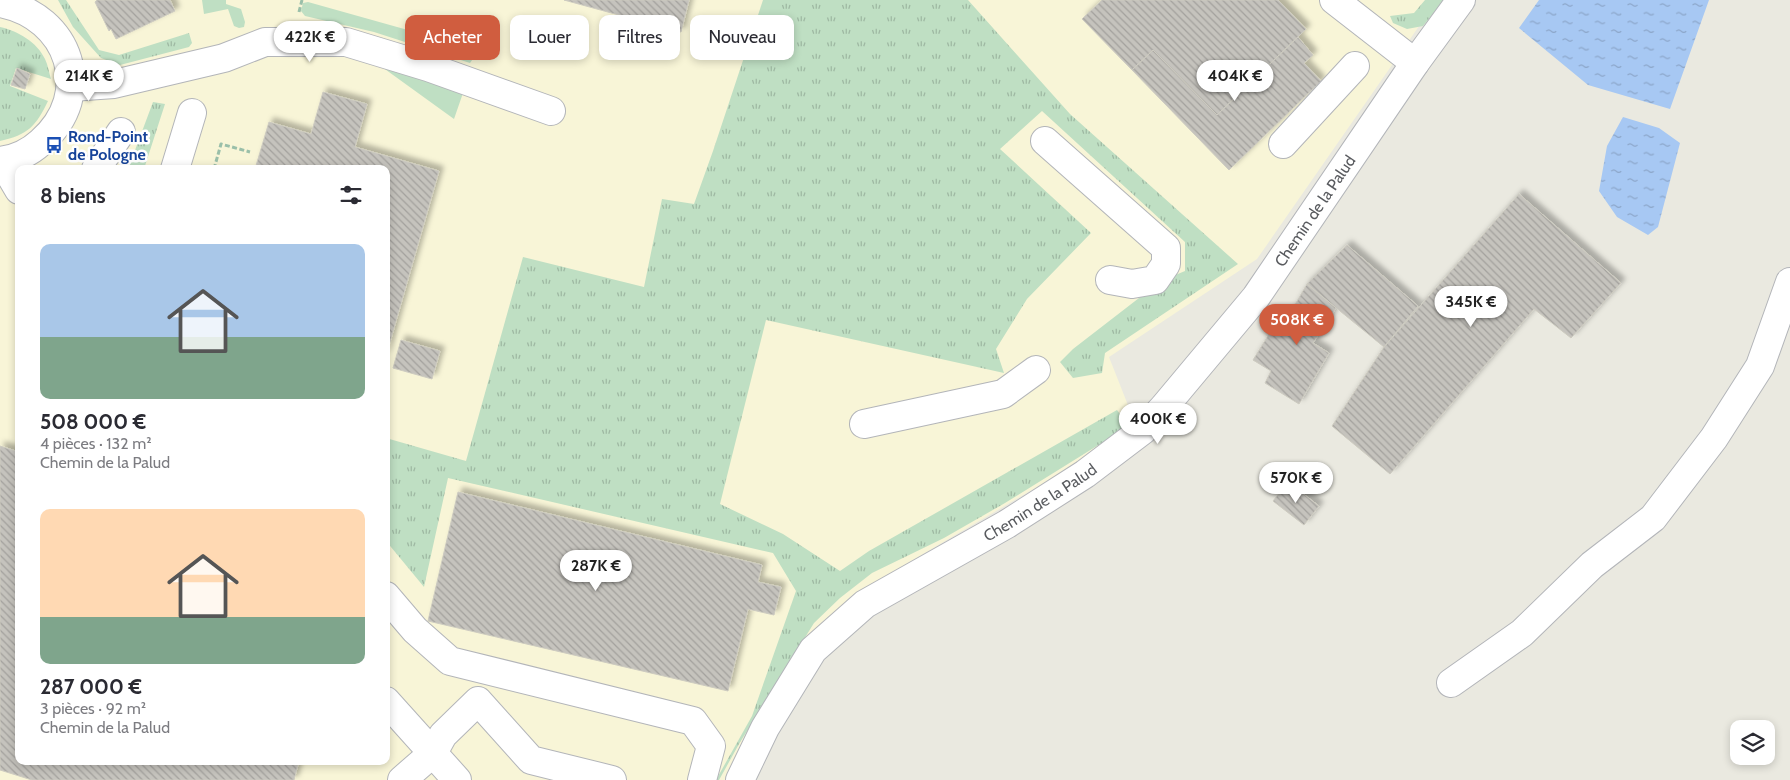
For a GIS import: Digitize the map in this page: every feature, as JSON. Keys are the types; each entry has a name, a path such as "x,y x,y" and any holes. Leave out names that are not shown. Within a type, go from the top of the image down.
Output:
{"street":[{"path":"1334,0 1415,63"},
{"name":"Chemin de la Palud","path":"740,780 766,728 814,650 866,604 1007,524 1085,474 1143,430 1164,408 1256,297 1415,63 1461,0"},
{"path":"0,3 32,7 58,39 68,61 71,87 64,113 53,132 32,150 21,156 1,161 15,184"},
{"path":"71,87 114,84 224,58 265,42 346,42 428,67 551,111"},
{"path":"1283,144 1355,66"},
{"path":"176,165 192,113"},
{"path":"99,165 121,132"},
{"path":"1045,141 1166,248 1166,264 1155,280 1132,284 1110,280"},
{"path":"1451,683 1522,633 1592,565 1653,518 1714,438 1760,366 1790,282"},
{"path":"864,424 1003,394 1036,370"},
{"path":"390,601 415,630 450,662 693,721 711,746 702,780"},
{"path":"402,780 433,753 444,735 478,701 481,669"},
{"path":"478,701 531,760 612,780"},
{"path":"390,706 458,780"}],"path":[{"path":"299,12 302,0"},
{"path":"215,165 221,144 250,152"}],"shaded area":[{"path":"0,0 1441,0 1424,19 1257,259 1109,357 1137,428 850,597 795,657 726,780 0,780"}],"green space":[{"path":"58,0 66,0 99,50 119,55 189,33 192,43 189,47 120,65 101,58 73,27"},
{"path":"202,0 226,0 226,4 241,9 245,22 244,27 234,26 228,9 204,14"},
{"path":"763,0 968,0 1070,114 1238,264 1105,353 1102,373 1073,378 1060,362 1073,349 1161,281 1185,271 1185,242 1042,111 1000,149 1091,233 1027,299 996,349 1004,373 766,320 720,504 783,534 840,571 869,551 1117,410 1129,426 1005,503 944,538 872,573 840,598 814,623 739,744 719,780 716,780 752,716 796,591 773,553 448,478 424,587 390,546 390,439 466,461 523,257 644,287 662,199 694,204 743,60 794,60 794,15 758,15"},
{"path":"1425,0 1444,0 1423,26 1407,29 1393,23 1390,16 1414,13"},
{"path":"308,2 405,29 405,42 374,32 305,16 301,11 303,3"},
{"path":"0,27 20,34 37,47 46,61 51,79 16,68 10,86 48,101 30,128 18,136 0,141"},
{"path":"461,60 472,60 470,63"},
{"path":"382,67 463,93 454,119"},
{"path":"153,102 165,104 145,165 129,165"}],"water":[{"path":"1539,0 1709,0 1670,109 1588,85 1519,28"},
{"path":"1623,117 1659,128 1680,143 1658,227 1648,235 1617,217 1599,191 1607,146"}],"building":[{"path":"97,0 170,0 175,11 116,39 111,29 109,31 95,2"},
{"path":"564,0 689,0 681,32 680,15 619,15"},
{"path":"1102,0 1278,0 1306,29 1217,115 1153,50 1132,70 1082,19"},
{"path":"1298,37 1313,55 1304,63 1321,81 1229,170 1132,70 1153,50 1217,115"},
{"path":"17,68 30,74 25,89 11,85"},
{"path":"323,92 367,104 355,147 439,171 390,342 390,165 256,165 269,122 311,134"},
{"path":"1519,194 1621,283 1571,338 1534,309 1390,474 1332,426 1384,347"},
{"path":"1347,245 1418,306 1384,347 1307,284"},
{"path":"1307,284 1336,308 1313,343 1329,353 1299,404 1265,383 1271,371 1253,360 1277,321 1283,325"},
{"path":"401,340 440,351 432,379 393,368"},
{"path":"0,446 15,451 15,765 298,765 294,780 32,780 0,770"},
{"path":"1288,482 1319,506 1304,525 1273,501"},
{"path":"458,492 762,565 758,582 781,587 774,615 748,609 728,691 428,621"}],"place":[{"name":"Rond-Point de Pologne","path":"54,145"}]}
